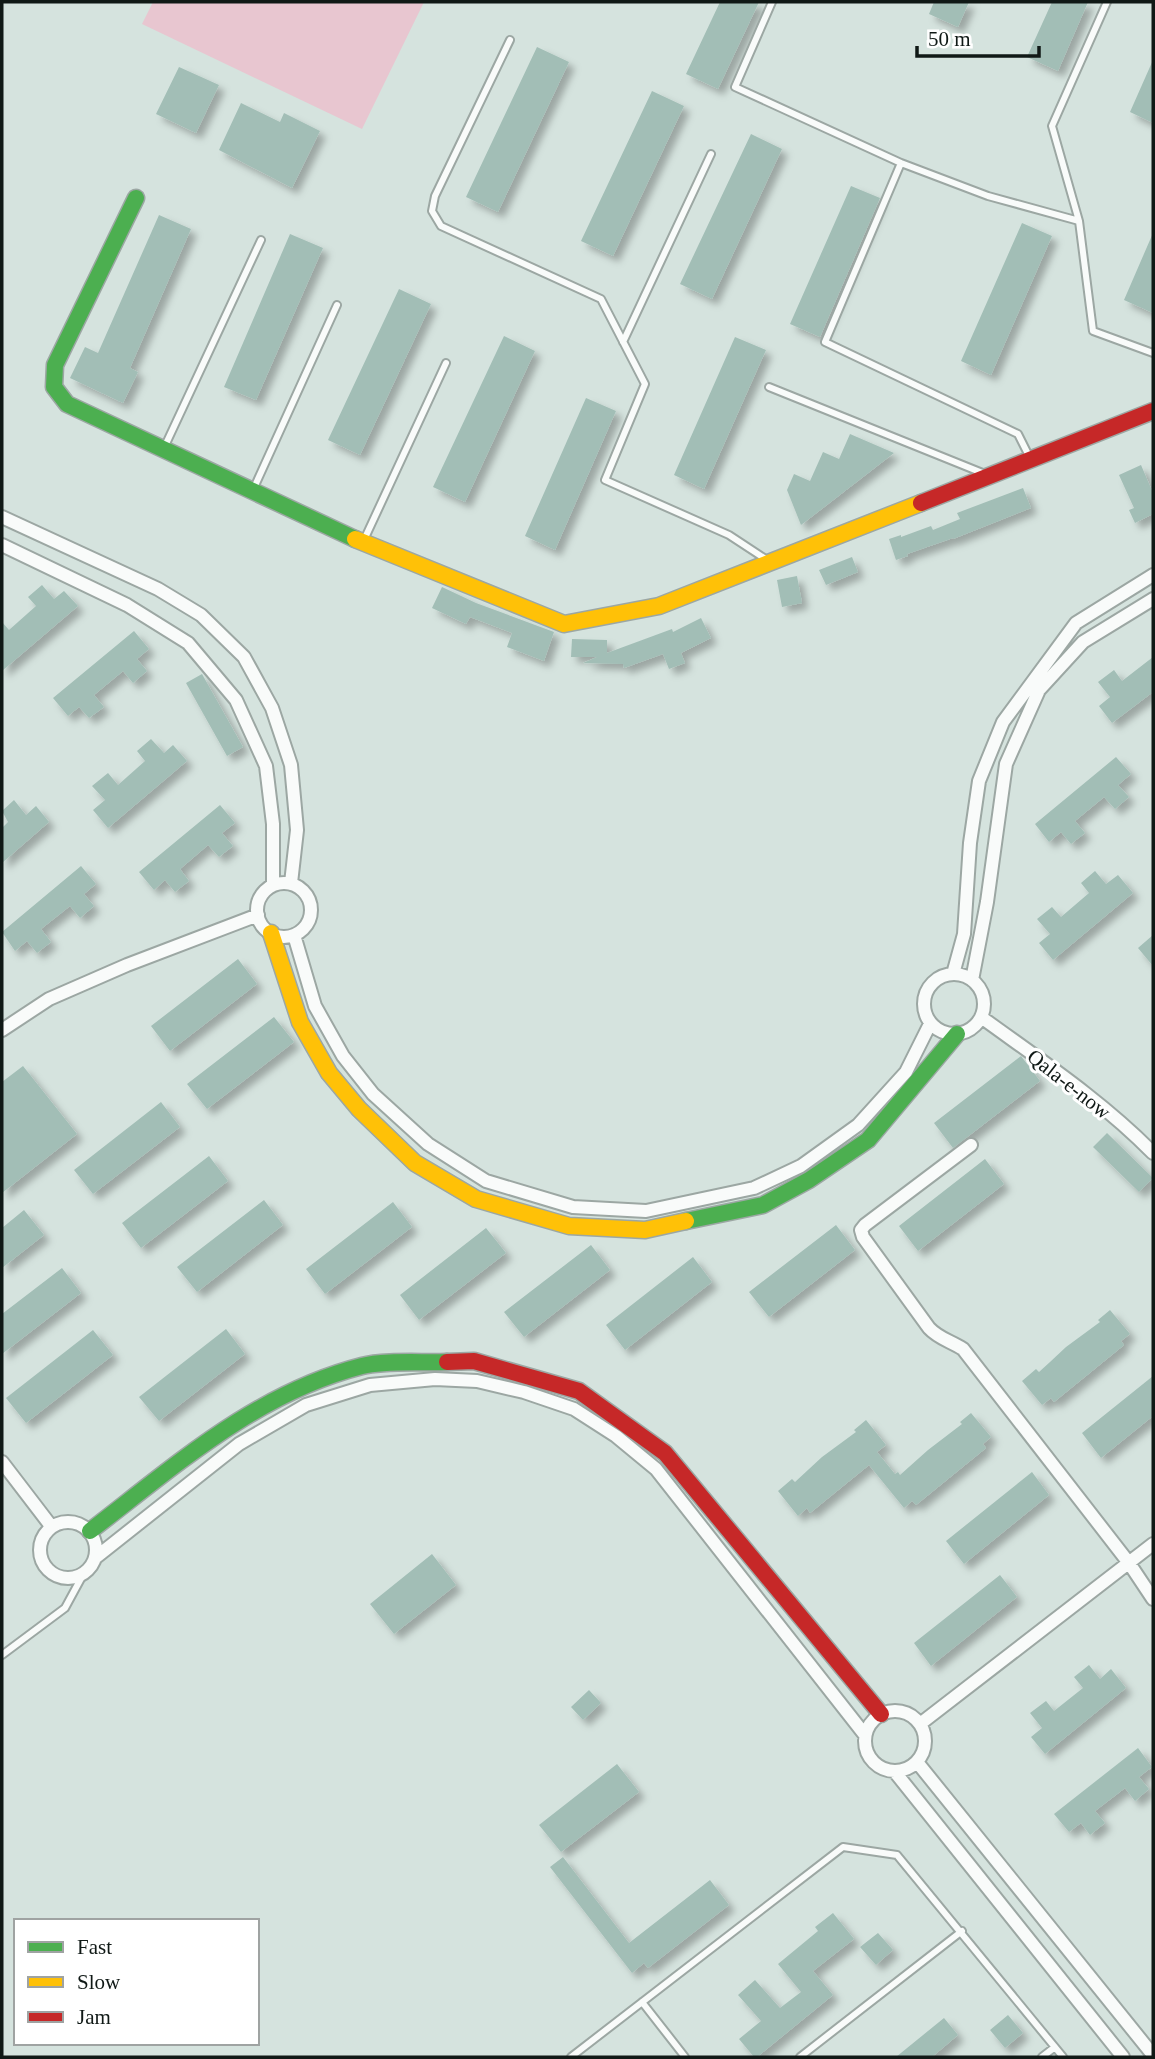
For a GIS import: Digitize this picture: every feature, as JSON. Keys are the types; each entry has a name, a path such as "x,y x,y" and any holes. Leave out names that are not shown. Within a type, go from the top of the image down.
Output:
{"street":[{"path":"136,198 55,365 54,387 67,404 363,542 564,624 659,606 1153,411"},
{"path":"2,517 158,589 201,615 244,657 272,708 291,765 298,830 291,883"},
{"path":"2,545 127,604 188,643 236,700 266,766 273,824 273,885"},
{"path":"953,974 964,934 970,844 979,781 1003,722 1076,623 1153,575"},
{"path":"972,980 987,902 1006,764 1039,690 1083,642 1153,599"},
{"path":"291,883 305,892 311,908 307,924 294,935 286,937 265,929 258,915 260,897 273,885 291,883"},
{"path":"2,1030 49,999 127,965 258,915"},
{"path":"271,933 300,1022 329,1073 359,1109 415,1163 476,1199 569,1226 645,1230 763,1205 809,1180 868,1140 957,1034"},
{"path":"294,935 315,1006 343,1056 373,1094 428,1144 486,1181 573,1207 646,1211 754,1188 801,1166 858,1125 906,1072 930,1024"},
{"path":"953,974 972,980 984,997 984,1008 981,1017 967,1032 947,1034 930,1024 923,1007 928,988 943,976 953,974"},
{"name":"Qala-e-now","path":"981,1017 1060,1075 1140,1139 1153,1153"},
{"path":"971,1145 865,1225 861,1230 863,1237 937,1338 953,1342 963,1349 1129,1563 1153,1599"},
{"path":"90,1531 224,1428 294,1389 364,1365 474,1362 579,1391 665,1453 881,1714"},
{"path":"95,1558 239,1444 306,1405 370,1385 435,1379 477,1381 524,1392 574,1409 616,1436 656,1469 865,1735"},
{"path":"2,1462 51,1526"},
{"path":"67,1521 84,1525 90,1531 95,1539 95,1558 84,1573 66,1578 49,1571 43,1564 40,1546 42,1537 51,1526 67,1521"},
{"path":"920,1724 1153,1544"},
{"path":"888,1711 904,1712 920,1724 926,1744 923,1754 911,1768 895,1772 880,1768 872,1762 865,1745 865,1735 868,1727 881,1714 888,1711"},
{"path":"917,1762 1153,2055"},
{"path":"895,1772 1123,2057"}],"lane":[{"path":"772,2 735,86 901,163 988,196 1079,221"},
{"path":"1107,2 1052,126 1079,221 1093,331 1153,353"},
{"path":"510,40 435,196 432,211 441,226 601,299 645,384 605,480 729,535 772,563"},
{"path":"623,342 711,154"},
{"path":"901,163 825,342 1018,434 1030,460"},
{"path":"163,450 261,240"},
{"path":"252,492 337,305"},
{"path":"363,542 446,363"},
{"path":"769,387 990,475"},
{"path":"2,1655 65,1608 84,1573"},
{"path":"571,2057 843,1847 897,1855 1063,2057"},
{"path":"800,2057 962,1931"},
{"path":"642,2002 685,2057"},
{"path":"1042,2057 1055,2047"}],"shaded area":[{"path":"153,2 424,2 362,129 142,24"}],"building":[{"path":"720,2 759,2 718,89 686,74"},
{"path":"934,2 969,2 958,27 929,14"},
{"path":"1052,2 1088,2 1058,71 1027,57"},
{"path":"537,47 569,62 498,212 466,197"},
{"path":"1153,60 1153,123 1130,112"},
{"path":"179,67 219,85 196,133 156,114"},
{"path":"652,91 684,106 613,256 581,241"},
{"path":"241,103 280,122 284,113 320,131 292,188 219,150"},
{"path":"751,134 782,149 712,299 680,284"},
{"path":"851,186 880,198 820,337 790,324"},
{"path":"159,215 191,229 130,368 138,372 123,403 70,378 85,347 98,353"},
{"path":"1022,223 1052,236 991,375 961,361"},
{"path":"1153,233 1153,313 1124,300"},
{"path":"290,234 323,248 256,400 224,387"},
{"path":"399,289 431,304 360,455 328,440"},
{"path":"504,336 535,351 465,502 433,487"},
{"path":"735,337 766,350 704,489 674,475"},
{"path":"586,398 616,411 555,550 525,536"},
{"path":"850,434 894,453 801,525 787,490 794,474 810,481 823,452 839,459"},
{"path":"1141,465 1153,493 1153,514 1135,523 1129,510 1134,508 1119,475"},
{"path":"1023,488 1031,508 896,560 889,539 931,526 933,530 960,519 957,513"},
{"path":"852,557 858,572 826,585 819,570"},
{"path":"797,576 802,603 782,607 777,580"},
{"path":"42,585 54,599 64,591 78,606 2,671 2,622 9,630 36,606 28,597"},
{"path":"442,587 476,603 554,632 544,661 507,647 512,633 470,617 466,624 432,608"},
{"path":"701,618 711,638 681,653 685,663 669,669 663,654 624,668 623,664 583,663 597,657 571,657 572,639 607,640 607,653 672,629 673,632"},
{"path":"134,631 149,649 137,659 147,671 133,683 123,671 94,695 104,707 89,718 79,707 68,716 53,698"},
{"path":"1153,657 1153,692 1112,723 1099,706 1110,697 1098,682 1114,670 1122,681"},
{"path":"202,674 243,747 227,756 186,683"},
{"path":"151,739 164,753 173,745 187,761 108,828 93,810 105,800 92,786 108,773 118,785 145,761 137,751"},
{"path":"1116,757 1131,774 1118,785 1129,797 1115,809 1104,797 1075,821 1085,833 1071,844 1061,832 1049,842 1035,824"},
{"path":"14,800 26,815 36,806 49,822 2,863 2,828 8,822 2,811"},
{"path":"220,805 235,823 222,833 233,846 219,857 208,845 180,869 189,881 175,892 165,880 154,890 139,872"},
{"path":"81,866 96,884 84,894 94,906 80,918 70,906 41,929 51,942 37,953 27,941 15,951 2,932"},
{"path":"1095,871 1106,884 1118,875 1133,893 1053,960 1039,943 1050,934 1037,919 1052,907 1061,917 1089,893 1081,883"},
{"path":"1153,935 1153,966 1138,948"},
{"path":"238,959 257,984 170,1051 151,1026"},
{"path":"274,1017 294,1042 207,1109 187,1084"},
{"path":"1021,1056 1040,1081 953,1148 934,1123"},
{"path":"23,1066 77,1134 2,1193 2,1082"},
{"path":"161,1102 180,1127 93,1194 74,1170"},
{"path":"1107,1133 1153,1178 1139,1192 1093,1147"},
{"path":"209,1156 228,1181 141,1248 122,1223"},
{"path":"985,1159 1004,1184 918,1251 899,1226"},
{"path":"264,1200 283,1225 197,1292 177,1267"},
{"path":"393,1202 412,1227 325,1294 306,1269"},
{"path":"24,1210 44,1235 2,1268 2,1228"},
{"path":"836,1225 855,1250 769,1317 749,1292"},
{"path":"486,1228 506,1253 419,1320 400,1295"},
{"path":"591,1245 610,1270 524,1337 504,1312"},
{"path":"693,1257 712,1282 625,1350 606,1325"},
{"path":"62,1268 81,1293 2,1354 2,1314"},
{"path":"1110,1310 1130,1334 1121,1341 1124,1345 1054,1402 1051,1398 1042,1405 1022,1381 1036,1369 1039,1372 1066,1347 1100,1322 1098,1320"},
{"path":"226,1329 245,1354 159,1421 139,1397"},
{"path":"93,1330 113,1355 26,1423 6,1398"},
{"path":"1153,1376 1153,1416 1101,1458 1082,1433"},
{"path":"971,1413 991,1437 983,1444 986,1448 916,1505 912,1501 904,1508 869,1465 810,1513 807,1508 798,1516 778,1491 792,1479 795,1482 822,1457 856,1432 854,1430 866,1420 886,1445 877,1452 895,1474 898,1472 900,1475 962,1424 960,1422"},
{"path":"1032,1472 1049,1495 964,1564 946,1541"},
{"path":"432,1554 456,1585 394,1634 370,1604"},
{"path":"1000,1575 1017,1597 931,1666 914,1643"},
{"path":"1089,1665 1100,1679 1111,1669 1126,1688 1045,1754 1031,1737 1042,1728 1030,1713 1046,1701 1054,1711 1083,1688 1074,1677"},
{"path":"589,1690 601,1703 583,1720 571,1707"},
{"path":"1138,1748 1152,1767 1139,1777 1149,1789 1135,1801 1125,1788 1095,1811 1105,1823 1090,1835 1081,1823 1069,1832 1054,1814"},
{"path":"617,1764 639,1792 561,1852 539,1825"},
{"path":"563,1857 629,1943 710,1880 729,1905 648,1968 644,1963 632,1973 550,1867"},
{"path":"833,1913 854,1939 813,1971 833,1995 754,2057 739,2039 761,2021 738,1995 755,1980 780,2008 801,1992 778,1964 818,1931 815,1927"},
{"path":"878,1933 893,1950 876,1965 860,1947"},
{"path":"1008,2015 1023,2033 1005,2048 990,2030"},
{"path":"944,2018 958,2035 932,2057 896,2057"}],"traffic: fast":[{"path":"136,198 55,365 54,387 67,404 355,539"},
{"path":"686,1221 763,1205 809,1180 868,1140 957,1034"},
{"path":"90,1531 218,1434 287,1394 323,1378 371,1364 447,1362"}],"traffic: slow":[{"path":"355,539 564,624 659,606 921,503"},
{"path":"271,933 300,1022 329,1073 359,1109 415,1163 476,1199 569,1226 645,1230 686,1221"}],"traffic: jam":[{"path":"921,503 1153,411"},
{"path":"447,1362 474,1361 579,1391 665,1453 881,1714"}]}
